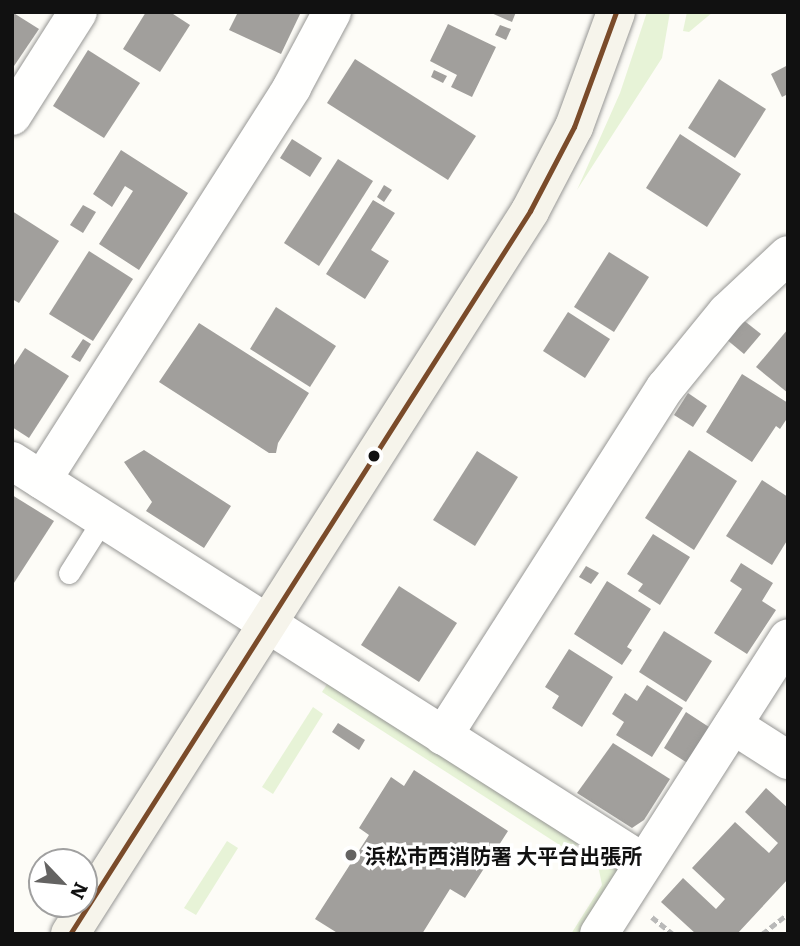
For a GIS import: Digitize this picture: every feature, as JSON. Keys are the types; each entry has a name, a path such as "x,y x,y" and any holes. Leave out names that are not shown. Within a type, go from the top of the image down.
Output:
{"street":[{"path":"12,116 78,12"},
{"path":"332,12 292,87 27,470 644,863"},
{"path":"70,934 530,211 574,127 616,12"},
{"path":"443,736 665,388 727,312 788,255"},
{"path":"599,934 788,638"},
{"path":"733,725 788,760"}],"lane":[{"path":"69,573 103,519"}],"path":[{"path":"762,934 788,914"}],"green space":[{"path":"647,12 670,12 662,58 577,190 620,93"},
{"path":"687,12 713,12 689,32 683,31"},
{"path":"329,681 579,841 572,853 322,692"},
{"path":"313,707 323,714 273,794 262,787"},
{"path":"227,841 238,848 196,915 184,908"},
{"path":"594,851 615,864 618,875 580,934 571,934 602,885 599,870 587,862"}],"building":[{"path":"12,12 39,29 12,69"},
{"path":"146,12 170,12 190,25 160,72 123,49"},
{"path":"238,12 301,12 281,54 229,30"},
{"path":"489,12 516,12 512,22"},
{"path":"448,24 496,47 472,97 451,87 457,75 430,61"},
{"path":"500,25 511,29 506,40 495,35"},
{"path":"88,50 140,83 104,138 53,106"},
{"path":"355,59 476,136 448,180 327,103"},
{"path":"788,65 788,94 782,97 771,74"},
{"path":"434,70 447,76 443,83 431,77"},
{"path":"719,79 766,109 735,158 688,128"},
{"path":"680,134 741,174 707,227 646,188"},
{"path":"292,139 322,158 310,177 280,158"},
{"path":"121,150 188,193 139,270 99,244 133,191 125,186 112,207 93,194"},
{"path":"338,159 373,181 319,266 284,243"},
{"path":"384,185 392,190 384,202 377,197"},
{"path":"373,200 395,213 371,250 389,261 365,299 326,274"},
{"path":"83,205 96,212 83,233 70,225"},
{"path":"12,211 59,241 19,303 12,299"},
{"path":"89,251 133,279 93,341 49,314"},
{"path":"609,252 649,277 614,332 574,307"},
{"path":"276,307 336,346 310,387 250,349"},
{"path":"568,312 610,339 585,378 543,351"},
{"path":"742,319 761,334 744,354 726,339"},
{"path":"199,323 309,393 278,443 276,453 269,453 159,382"},
{"path":"788,329 788,393 756,367"},
{"path":"83,339 91,344 80,362 71,357"},
{"path":"25,348 69,376 29,438 12,427 12,368"},
{"path":"742,374 788,403 788,417 780,429 776,426 752,462 706,432"},
{"path":"688,393 707,406 693,427 674,415"},
{"path":"144,450 231,506 204,548 146,511 152,502 124,462"},
{"path":"689,450 737,481 694,550 645,518"},
{"path":"477,451 518,477 475,546 433,520"},
{"path":"762,480 788,497 788,539 772,565 726,536"},
{"path":"12,495 54,521 12,586"},
{"path":"653,534 690,557 660,605 638,591 643,584 627,574"},
{"path":"741,563 773,583 762,601 776,610 747,654 714,633 742,589 730,581"},
{"path":"586,566 599,573 591,584 579,577"},
{"path":"607,581 651,609 627,647 632,650 622,665 574,634"},
{"path":"399,586 457,623 419,682 361,645"},
{"path":"664,631 712,661 686,702 639,672"},
{"path":"569,649 613,677 582,727 552,708 559,696 545,687"},
{"path":"647,685 683,708 652,757 616,735 624,722 612,714 625,693 637,701"},
{"path":"686,712 712,729 689,764 664,748"},
{"path":"338,723 365,740 359,750 332,732"},
{"path":"613,743 670,779 644,820 632,828 577,793"},
{"path":"414,770 508,831 465,898 450,889 422,934 339,934 315,919 369,835 359,828 391,777 404,786"},
{"path":"766,788 788,808 788,879 737,934 696,934 661,902 683,878 716,909 725,899 692,868 735,822 769,853 778,843 745,812"}],"transit line":[{"path":"70,934 530,211 574,127 616,12"}],"place":[{"name":"浜松市西消防署 大平台出張所","path":"351,855"}]}
